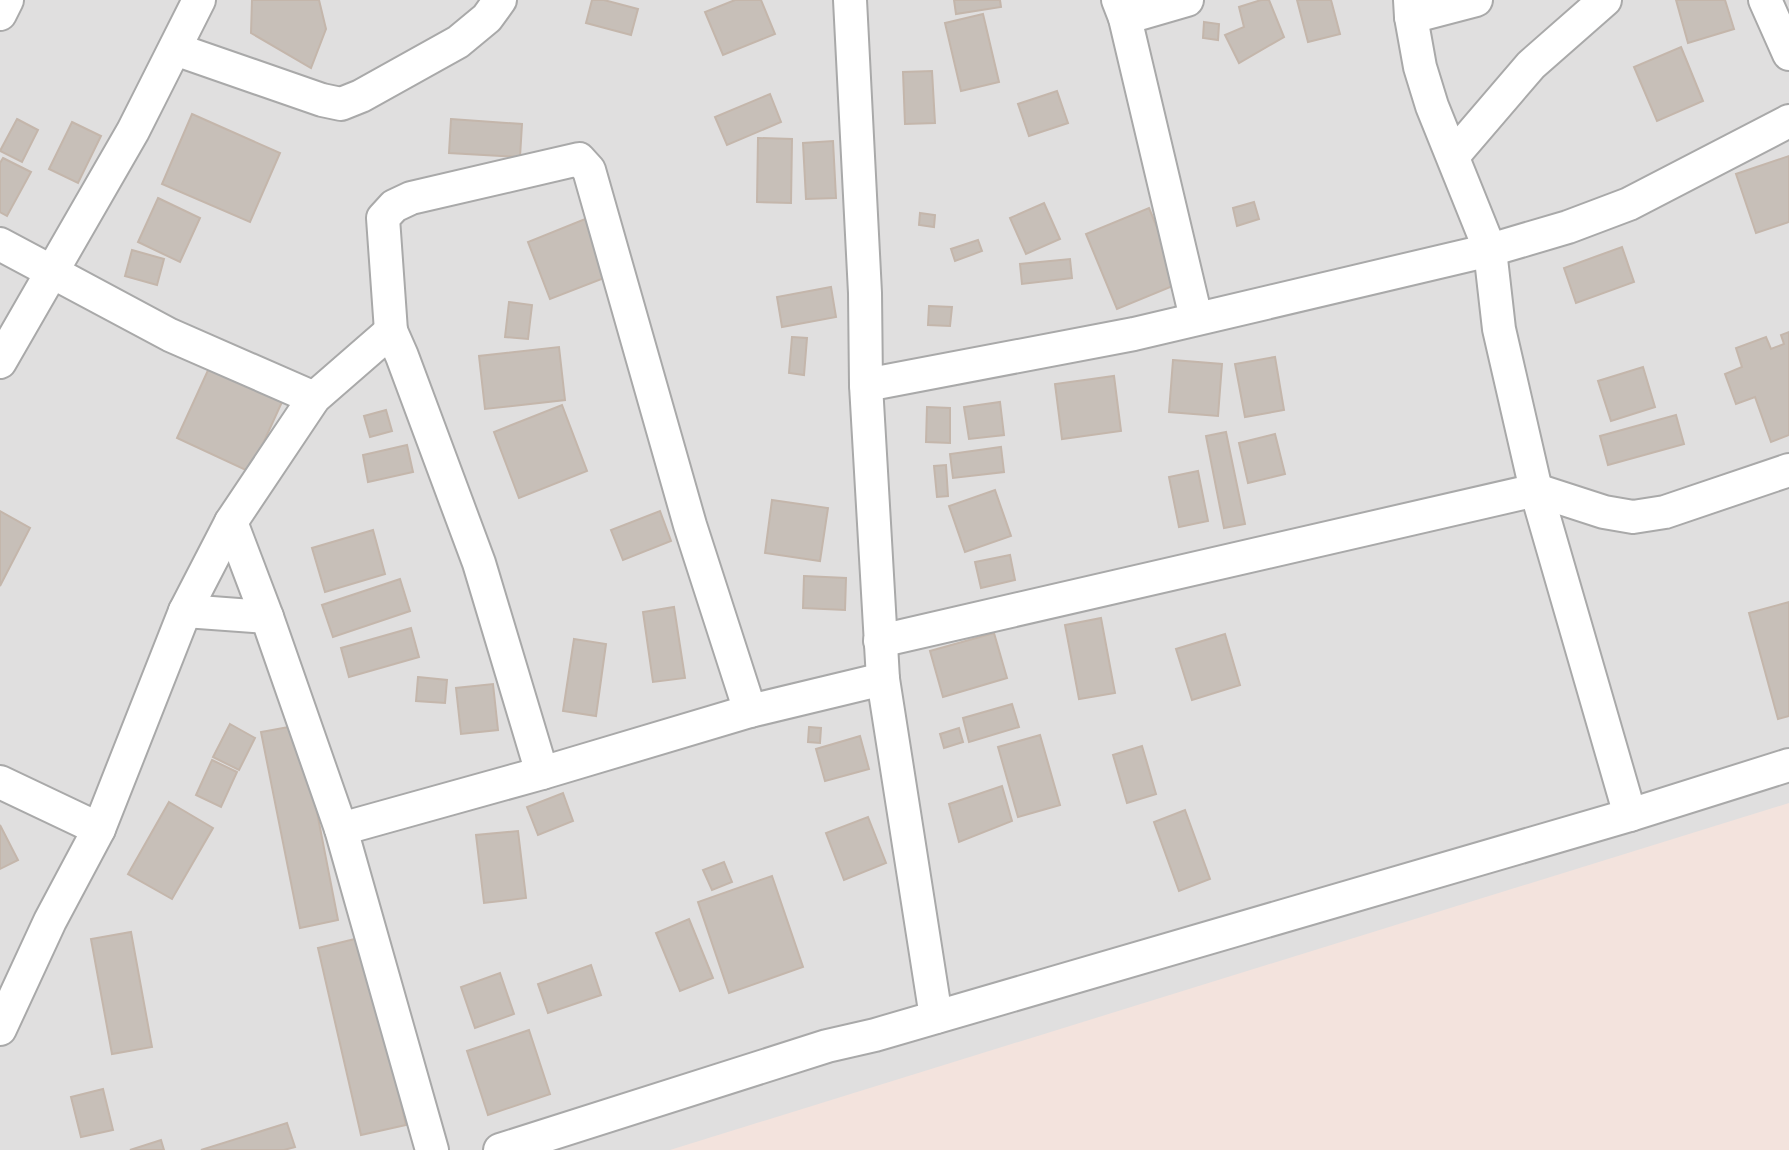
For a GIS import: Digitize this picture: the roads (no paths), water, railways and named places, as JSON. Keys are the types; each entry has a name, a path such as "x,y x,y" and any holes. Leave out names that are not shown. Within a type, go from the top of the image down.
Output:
{"street":[{"path":"0,14 7,0"},
{"path":"0,362 133,131 199,0"},
{"path":"175,49 341,104 458,42 487,18 500,0"},
{"path":"850,0 865,293 866,385 883,679 936,1017"},
{"path":"1187,0 1122,9 1196,318"},
{"path":"1476,0 1411,9 1420,67 1432,106 1490,250 1499,329 1536,490 1630,815"},
{"path":"1453,156 1531,65 1605,0"},
{"path":"1765,0 1788,48"},
{"path":"866,385 1134,334 1490,250 1568,227 1629,204 1789,121"},
{"path":"542,773 479,563 391,331 383,218 394,206 411,198 579,159 589,170 690,525 750,711"},
{"path":"0,244 170,335 314,398"},
{"path":"0,1029 50,921 99,829 185,611 231,522 314,398 391,331"},
{"path":"880,641 1536,490 1604,512 1633,517 1665,512 1789,470"},
{"path":"231,522 341,829 432,1150"},
{"path":"185,611 267,617"},
{"path":"341,829 750,711 883,679"},
{"path":"500,1150 827,1046 875,1035 1630,815 1789,765"},
{"path":"0,782 99,829"}]}
